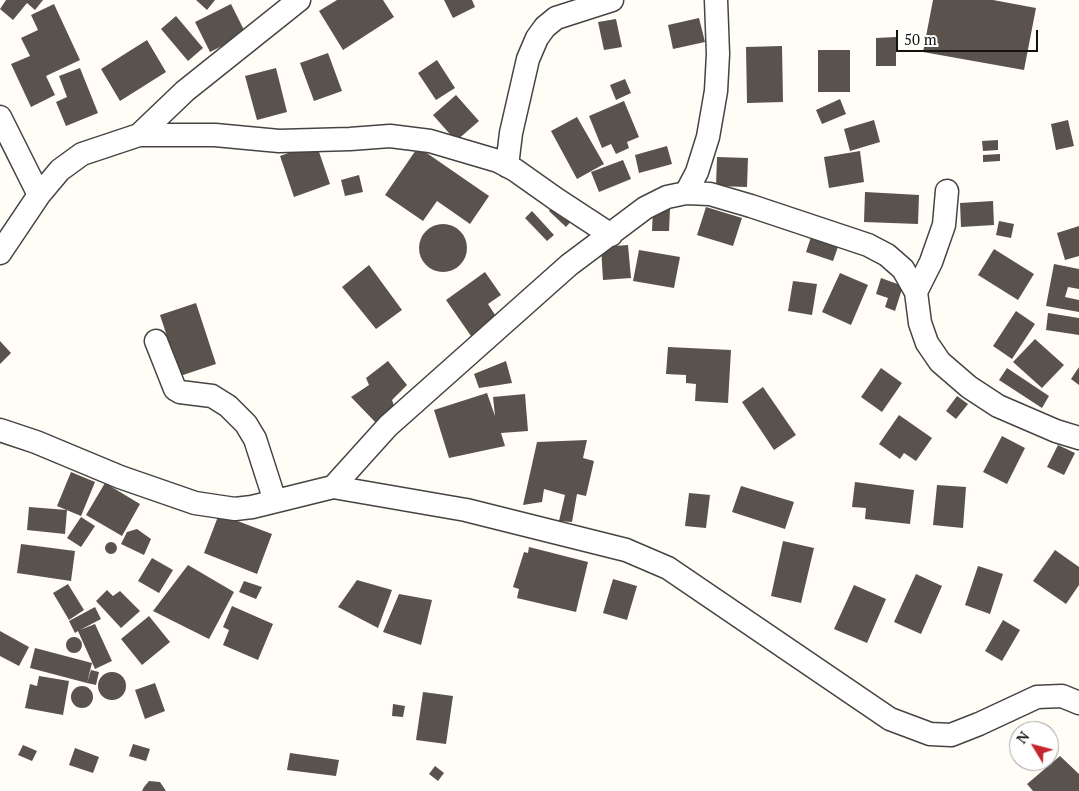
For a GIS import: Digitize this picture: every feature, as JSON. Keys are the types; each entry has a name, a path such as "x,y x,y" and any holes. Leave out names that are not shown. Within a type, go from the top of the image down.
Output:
{"street":[{"path":"139,136 185,91 299,0"},
{"path":"507,166 511,134 528,59 536,38 556,18 612,0"},
{"path":"686,193 697,172 708,137 716,91 718,54 716,0"},
{"path":"0,117 39,195"},
{"path":"0,253 39,195 60,170 82,154 139,136 215,135 279,141 390,136 430,141 498,161 515,170 611,235"},
{"path":"916,292 931,262 944,225 947,191"},
{"path":"334,487 388,426 569,265 645,208 666,197 686,193 710,194 868,245 887,255 903,269 916,292 920,323 927,343 940,362 969,387 998,406 1056,431 1079,438"},
{"path":"156,341 175,389 180,392 212,396 228,406 246,424 255,439 275,501"},
{"path":"0,430 36,442 120,477 195,503 235,509 252,507 334,487 466,510 626,550 668,568 890,719 930,734 951,735 1037,697 1062,696 1079,702"}],"building":[{"path":"6,0 43,0 35,10 27,3 13,20 0,9"},
{"path":"196,0 215,0 207,10"},
{"path":"337,0 383,0 394,17 343,50 319,11"},
{"path":"444,0 472,0 475,7 453,18"},
{"path":"933,0 993,0 1036,8 1024,70 923,52"},
{"path":"54,4 80,60 46,76 55,95 31,107 11,64 30,56 21,38 38,30 31,15"},
{"path":"231,4 246,34 210,52 195,22"},
{"path":"176,16 203,48 188,61 161,29"},
{"path":"699,18 705,42 673,49 668,25"},
{"path":"616,19 622,47 604,50 598,22"},
{"path":"896,37 896,66 876,66 876,38"},
{"path":"147,40 166,72 120,101 101,69"},
{"path":"782,46 783,102 747,103 746,47"},
{"path":"818,50 850,50 850,92 818,92"},
{"path":"328,53 342,91 314,101 300,63"},
{"path":"437,60 455,88 436,100 418,73"},
{"path":"80,68 98,113 66,126 56,102 67,97 59,76"},
{"path":"276,68 287,112 257,120 245,76"},
{"path":"625,79 631,93 616,100 610,85"},
{"path":"456,95 479,121 456,141 433,115"},
{"path":"840,99 846,114 822,124 816,110"},
{"path":"624,101 639,137 627,142 629,148 616,154 611,144 602,148 589,116"},
{"path":"577,117 604,164 577,179 551,131"},
{"path":"874,120 880,142 850,151 844,129"},
{"path":"1068,120 1074,146 1056,150 1051,124"},
{"path":"998,140 998,150 983,151 982,141"},
{"path":"316,143 330,184 294,197 280,156"},
{"path":"667,146 672,164 639,173 635,155"},
{"path":"418,147 489,196 470,224 437,201 423,221 385,195"},
{"path":"860,151 864,182 829,188 824,157"},
{"path":"1000,154 1000,161 983,162 983,155"},
{"path":"717,157 748,158 747,187 716,186"},
{"path":"623,160 631,179 599,192 591,172"},
{"path":"359,175 363,192 345,196 341,180"},
{"path":"865,192 919,195 918,224 864,222"},
{"path":"993,201 994,225 961,227 960,203"},
{"path":"556,203 573,219 566,227 549,211"},
{"path":"706,207 742,218 733,246 697,235"},
{"path":"653,208 670,209 669,231 652,231"},
{"path":"532,211 554,235 547,241 525,218"},
{"path":"999,221 1014,224 1011,238 996,235"},
{"path":"443,224 452,226 460,231 465,239 467,248 465,257 460,265 452,270 443,272 434,270 426,265 421,257 419,248 421,239 426,231 434,226"},
{"path":"1079,226 1079,256 1065,260 1057,233"},
{"path":"812,234 839,244 833,261 806,252"},
{"path":"628,245 631,278 603,280 601,247"},
{"path":"994,249 1034,274 1018,300 978,275"},
{"path":"639,250 680,257 674,288 633,281"},
{"path":"1054,264 1079,269 1079,289 1068,287 1065,297 1079,300 1079,312 1046,306"},
{"path":"369,265 402,310 376,329 342,287"},
{"path":"485,272 501,295 488,304 497,318 471,336 446,300"},
{"path":"840,273 868,285 851,325 822,312"},
{"path":"881,278 903,286 895,311 885,307 888,298 876,294"},
{"path":"793,281 817,284 812,315 788,311"},
{"path":"196,303 216,364 180,376 160,315"},
{"path":"1016,311 1035,324 1012,359 993,346"},
{"path":"1048,313 1079,318 1079,335 1046,330"},
{"path":"1035,339 1064,365 1042,388 1013,362"},
{"path":"0,341 11,353 0,364"},
{"path":"668,347 731,350 728,403 695,401 696,384 686,383 686,375 666,374"},
{"path":"388,361 407,385 392,400 396,411 379,426 351,397 369,385 366,378"},
{"path":"506,361 512,383 479,388 474,374"},
{"path":"1079,367 1079,385 1071,379"},
{"path":"881,368 902,383 882,412 861,397"},
{"path":"1007,368 1049,396 1042,408 999,380"},
{"path":"763,387 796,435 774,450 742,402"},
{"path":"487,393 495,416 493,397 525,394 528,431 501,433 505,446 449,458 434,410"},
{"path":"957,396 968,404 956,419 946,411"},
{"path":"899,415 932,438 916,461 904,453 900,459 879,444"},
{"path":"1002,436 1025,448 1007,484 983,472"},
{"path":"587,440 583,458 594,461 586,496 577,494 572,522 559,521 565,495 544,489 542,502 523,505 537,442"},
{"path":"1058,445 1075,453 1064,475 1047,467"},
{"path":"71,472 95,482 81,516 57,506"},
{"path":"855,482 914,490 910,524 865,519 866,508 852,507"},
{"path":"105,483 140,504 122,536 86,515"},
{"path":"937,485 966,487 963,528 933,525"},
{"path":"741,486 794,502 785,529 732,512"},
{"path":"689,493 710,495 706,528 685,526"},
{"path":"29,507 67,510 65,534 27,530"},
{"path":"219,514 272,534 257,574 204,553"},
{"path":"81,517 95,526 81,547 67,538"},
{"path":"137,529 151,539 144,555 121,544 127,532"},
{"path":"783,541 814,548 801,603 771,596"},
{"path":"109,542 113,542 117,548 113,554 109,554 105,550 105,546"},
{"path":"21,544 75,551 71,581 17,573"},
{"path":"529,547 588,562 576,612 517,598 519,589 513,587 524,552 528,553"},
{"path":"1055,550 1079,567 1079,585 1066,604 1033,581"},
{"path":"152,558 173,570 159,593 138,581"},
{"path":"188,565 234,592 209,639 153,611"},
{"path":"978,566 1003,574 990,614 965,605"},
{"path":"916,574 942,586 921,634 894,622"},
{"path":"613,579 637,586 627,620 603,613"},
{"path":"357,580 392,590 378,628 338,607"},
{"path":"244,581 262,587 256,599 239,592"},
{"path":"68,584 84,610 69,620 53,593"},
{"path":"854,585 886,599 867,643 834,629"},
{"path":"107,590 113,596 120,591 140,611 121,628 96,601"},
{"path":"399,594 432,600 421,645 383,632"},
{"path":"232,606 273,624 258,660 223,645 229,630 223,627"},
{"path":"95,607 101,619 80,630 95,624 112,661 95,669 78,631 75,633 69,621"},
{"path":"149,616 170,642 142,665 121,639"},
{"path":"1003,620 1020,630 1002,661 985,651"},
{"path":"0,631 29,647 19,666 0,656"},
{"path":"71,637 77,637 82,642 80,651 71,653 66,648 66,642"},
{"path":"35,648 92,663 87,683 30,668"},
{"path":"91,670 99,672 96,685 87,683"},
{"path":"112,672 122,676 126,686 122,696 112,700 102,696 98,686 102,676"},
{"path":"39,676 69,681 63,715 25,708 30,684 37,686"},
{"path":"155,683 165,711 145,719 135,690"},
{"path":"82,686 90,689 93,697 90,705 82,708 74,705 71,697 74,689"},
{"path":"423,692 453,696 446,744 416,740"},
{"path":"393,704 405,706 403,717 392,716"},
{"path":"133,744 150,749 146,761 129,756"},
{"path":"23,745 37,751 32,761 18,755"},
{"path":"75,748 99,757 93,773 69,765"},
{"path":"290,753 339,760 336,776 287,770"},
{"path":"1059,757 1079,774 1079,791 1033,791 1027,784 1042,771 1059,771"},
{"path":"435,766 444,773 438,781 429,774"},
{"path":"149,781 160,782 166,791 142,791"}]}
